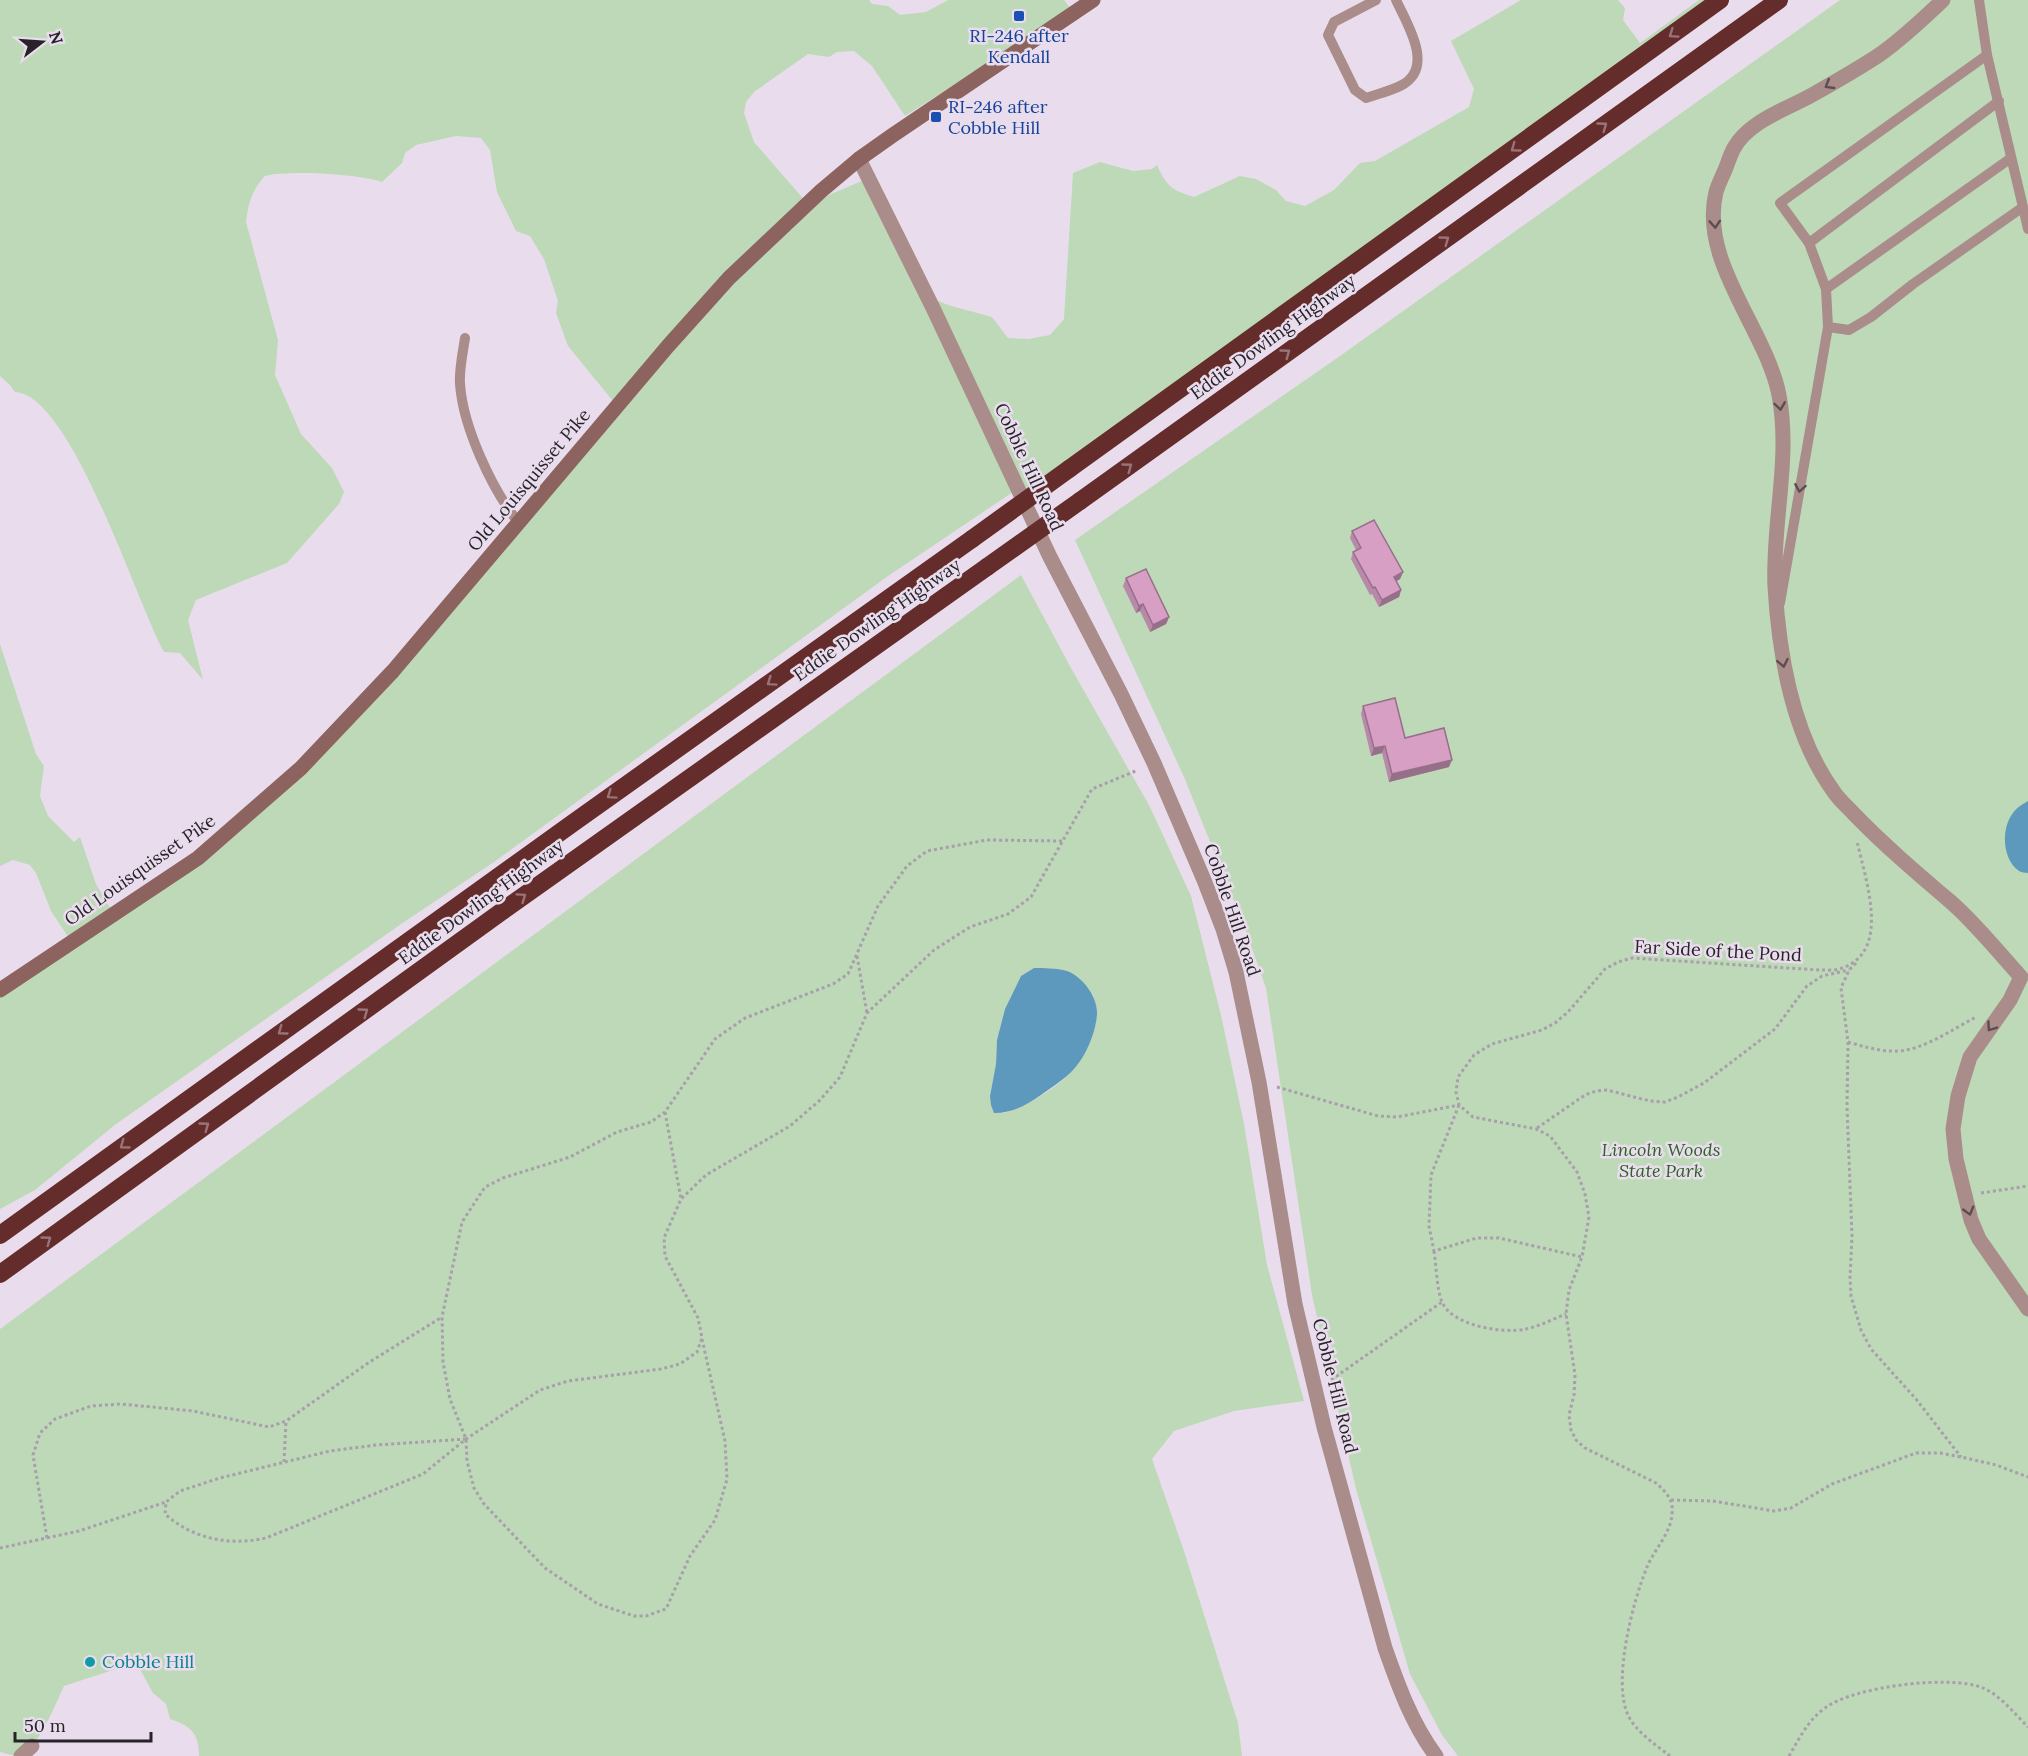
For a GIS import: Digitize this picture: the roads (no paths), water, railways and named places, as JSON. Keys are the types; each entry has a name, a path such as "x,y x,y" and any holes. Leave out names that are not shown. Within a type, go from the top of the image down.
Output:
{"highway":[{"name":"Eddie Dowling Highway","path":"0,1235 1720,0"},
{"name":"Eddie Dowling Highway","path":"0,1274 501,912 1779,0"}],"main road":[{"name":"Old Louisquisset Pike","path":"0,990 198,858 301,768 393,671 668,346 729,278 821,191 859,159 1084,2"}],"street":[{"path":"1943,0 1879,55 1766,119 1748,132 1734,146 1716,193 1714,221 1719,256 1764,350 1779,393 1783,446 1774,572 1777,621 1784,667 1800,721 1815,759 1834,792 1881,842 1955,906 2025,972 2010,1000 1970,1057 1958,1096 1953,1129 1964,1195 1971,1220 1979,1239 2028,1309"},
{"name":"Cobble Hill Road","path":"859,159 933,308 1050,557 1154,763 1204,880 1222,929 1236,972 1259,1082 1295,1304 1316,1391 1384,1648 1396,1682 1436,1756"}],"lane":[{"path":"1376,0 1334,22 1328,35 1355,90 1366,98 1403,85 1417,69 1418,49 1396,0"},
{"path":"1979,0 1988,55 2028,229"},
{"path":"1777,621 1828,327 1826,289 1809,243 1780,203 1988,55"},
{"path":"1809,243 1999,100"},
{"path":"1826,289 2011,158"},
{"path":"1828,327 1849,330 1871,317 1913,284 2023,207"},
{"path":"465,338 460,383 466,420 502,503 519,523"}],"water":[{"path":"2028,801 2028,873 2019,871 2013,866 2006,851 2005,835 2009,819 2016,809"},
{"path":"1034,968 1067,971 1078,977 1092,994 1097,1007 1095,1028 1083,1057 1067,1076 1025,1105 1007,1112 994,1113 990,1096 996,1064 997,1040 1005,1009 1021,976"}],"place":[{"name":"RI-246 after Kendall","path":"1019,16"},
{"name":"RI-246 after Cobble Hill","path":"936,117"},
{"name":"Cobble Hill","path":"90,1662"}],"park label":[{"name":"Lincoln Woods State Park","path":"1661,1160"}]}
